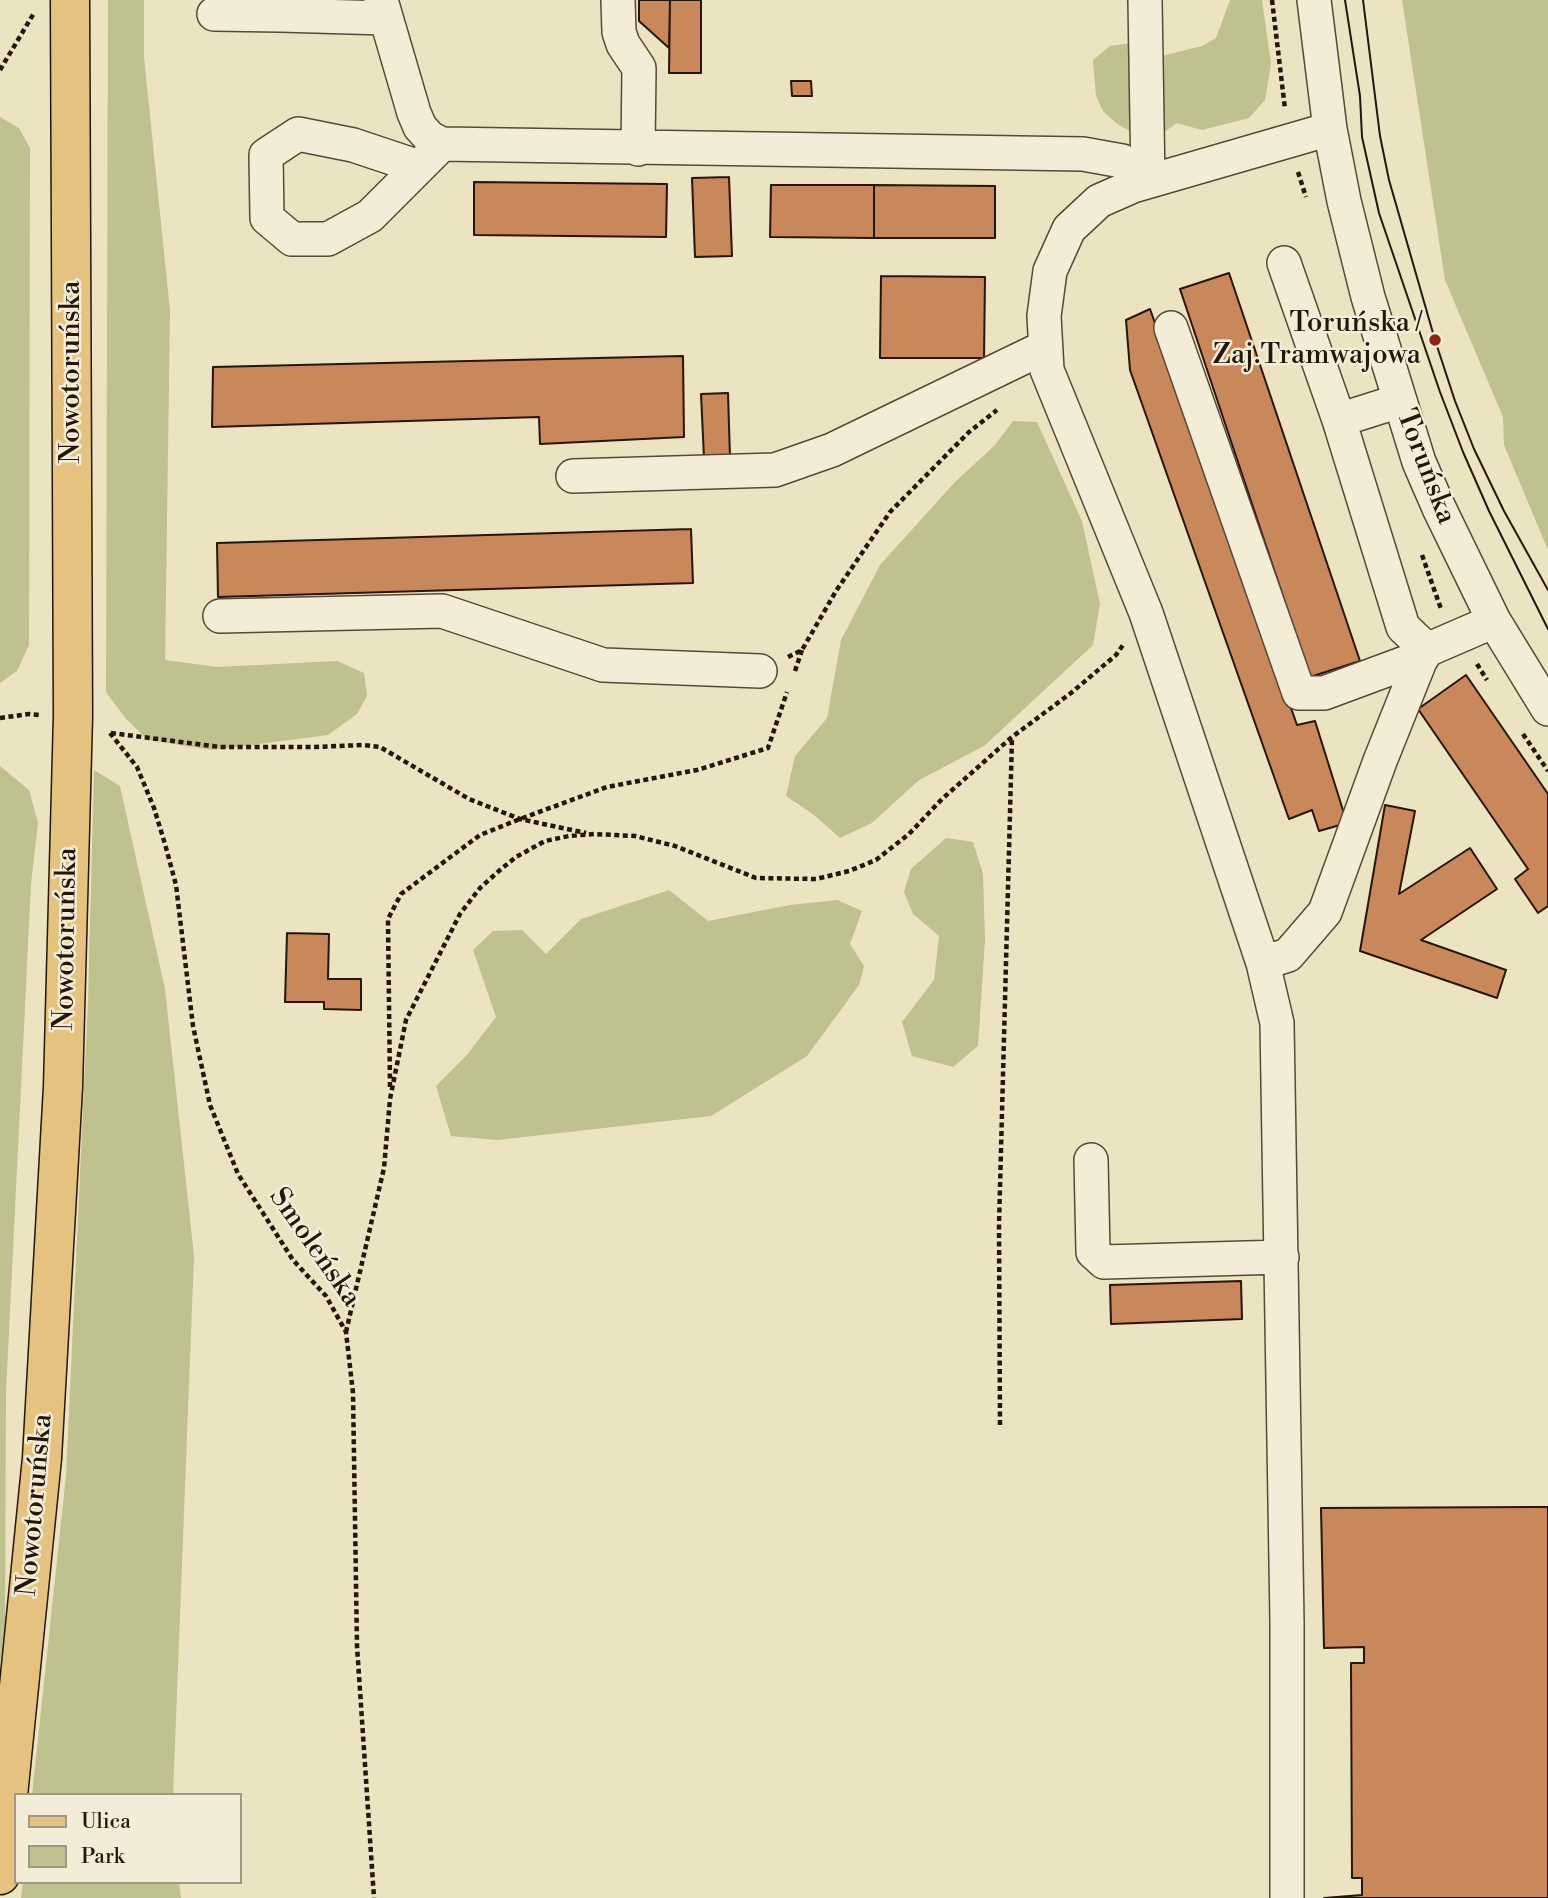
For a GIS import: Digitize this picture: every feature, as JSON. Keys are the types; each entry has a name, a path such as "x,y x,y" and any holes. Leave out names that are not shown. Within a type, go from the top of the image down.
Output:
{"main road":[{"name":"Nowotoruńska","path":"0,1875 42,1458 63,1087 73,716 70,0"}],"street":[{"path":"618,0 619,32 623,44 639,68 638,149"},
{"path":"1145,0 1148,181"},
{"name":"Toruńska","path":"1314,0 1330,129 1342,193 1367,297 1419,462 1494,621 1548,709"},
{"path":"214,14 280,8 383,9 414,113 420,127 430,138 431,156 638,149 1083,154 1122,161 1138,170 1148,181"},
{"path":"1287,1898 1287,1622 1279,1051 1275,1010 1263,963 1146,613 1047,370 1044,316 1051,271 1069,229 1099,201 1148,181 1330,129"},
{"path":"1284,263 1339,420 1403,627 1423,655"},
{"path":"1171,328 1298,693 1324,693 1405,663 1494,621"},
{"path":"573,476 775,470 832,450 1045,347"},
{"path":"1339,420 1399,401"},
{"path":"220,616 442,611 603,665 760,671"},
{"path":"1263,963 1288,955 1325,912 1423,655"},
{"path":"1091,1160 1093,1252 1104,1262 1282,1257"}],"path":[{"path":"1272,0 1289,140"},
{"path":"0,70 34,12"},
{"path":"793,675 802,650 836,591 890,512 969,432 998,409"},
{"path":"346,1332 383,1168 390,1099 406,1020 460,914 480,888 516,857 545,841 594,834 635,836 675,846 756,878 816,879 849,871 876,860 909,834 942,799 1012,737 1116,655 1146,613"},
{"path":"760,671 802,650"},
{"path":"390,1099 388,919 401,894 480,835 520,819 607,787 697,770 768,748 789,687"},
{"name":"Smoleńska","path":"0,718 29,714 73,716 91,721 109,733 136,767 154,808 176,885 193,1026 210,1105 238,1174 293,1260 326,1296 346,1332 353,1393 357,1646 374,1898"},
{"path":"109,733 220,747 380,747 469,799 520,819 594,834"},
{"path":"1000,1425 999,1225 1012,737"}],"green space":[{"path":"108,0 144,0 144,57 170,311 165,660 217,667 337,661 364,673 367,696 357,714 328,735 212,750 148,740 126,719 106,692"},
{"path":"1230,0 1262,0 1271,64 1265,100 1249,118 1202,130 1177,123 1164,132 1137,135 1117,124 1103,111 1096,96 1093,60 1110,46 1130,43 1158,57 1202,46 1216,38"},
{"path":"1402,0 1548,0 1548,550 1504,445 1503,417 1445,280"},
{"path":"0,117 19,128 30,148 29,645 17,671 0,683"},
{"path":"1013,421 1037,422 1082,521 1100,604 1093,645 984,746 919,780 872,823 840,838 814,815 786,796 795,756 827,718 841,640 880,565 954,483 994,446"},
{"path":"0,766 29,790 38,823 31,884 6,1392 5,1623 0,1663"},
{"path":"94,770 120,786 165,989 194,1256 173,1793 32,1793 66,1476 88,1001"},
{"path":"946,838 973,842 983,874 985,940 978,1046 953,1067 912,1056 902,1022 934,980 939,936 913,914 904,892 911,869"},
{"path":"669,890 708,921 790,905 837,900 862,911 850,944 864,966 859,985 807,1056 711,1116 497,1140 451,1136 436,1086 466,1056 496,1017 473,950 493,931 522,930 546,954 581,919"},
{"path":"23,1884 179,1884 181,1898 21,1898"}],"building":[{"path":"639,0 670,0 669,48 639,21"},
{"path":"670,0 701,0 701,73 669,73"},
{"path":"791,81 811,81 812,96 792,96"},
{"path":"729,177 732,256 695,257 692,178"},
{"path":"474,182 667,184 666,237 474,235"},
{"path":"771,185 874,185 874,238 770,237"},
{"path":"874,185 995,186 995,238 874,238"},
{"path":"1229,273 1360,661 1310,677 1180,289"},
{"path":"881,276 985,277 984,358 880,358"},
{"path":"1150,309 1297,725 1315,721 1347,823 1319,831 1312,810 1289,819 1130,370 1126,320"},
{"path":"683,356 684,437 540,444 539,417 212,427 213,367"},
{"path":"728,393 730,457 704,458 701,394"},
{"path":"691,529 693,583 218,597 217,543"},
{"path":"1466,675 1548,794 1548,906 1538,913 1515,879 1528,869 1418,709"},
{"path":"1385,805 1415,811 1399,894 1470,848 1497,889 1421,940 1506,970 1497,998 1360,951"},
{"path":"287,933 329,934 328,979 361,979 361,1010 324,1009 324,1002 285,1002"},
{"path":"1241,1281 1242,1319 1111,1324 1110,1285"},
{"path":"1548,1507 1548,1898 1324,1898 1362,1895 1362,1878 1352,1878 1351,1663 1364,1663 1364,1647 1324,1648 1321,1508"}],"tram line":[{"path":"1345,0 1360,96 1362,137 1379,213 1463,452 1489,511 1548,629"},
{"path":"1363,0 1380,136 1389,180 1435,340 1474,449 1504,511 1548,590"}],"place":[{"name":"Toruńska / Zaj.Tramwajowa","path":"1435,340"}]}
